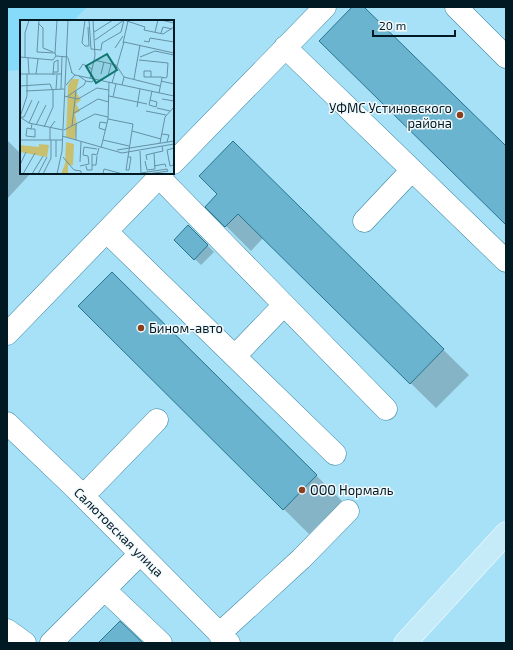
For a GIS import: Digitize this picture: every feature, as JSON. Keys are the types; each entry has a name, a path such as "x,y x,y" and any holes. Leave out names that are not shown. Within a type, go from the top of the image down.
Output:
{"main road":[{"path":"405,643 506,533"}],"street":[{"path":"174,162 325,7"},
{"path":"456,7 506,57"},
{"path":"285,47 506,262"},
{"path":"364,221 412,170"},
{"path":"7,334 162,174"},
{"path":"168,174 284,305 386,409"},
{"path":"107,232 335,454"},
{"path":"235,356 284,305"},
{"path":"82,495 92,487 157,420"},
{"name":"Салютовская улица","path":"7,423 82,495 224,638"},
{"path":"224,638 348,511"},
{"path":"51,643 140,554"},
{"path":"105,590 161,643"},
{"path":"7,630 25,643"}],"shaded area":[{"path":"7,7 87,7 74,20 20,20 20,70 7,71"}],"building":[{"path":"352,7 364,7 506,146 506,225 319,41"},
{"path":"233,141 444,349 410,384 238,214 225,227 205,207 217,194 199,176"},
{"path":"188,225 208,245 194,260 174,240"},
{"path":"112,272 317,475 283,510 78,306"},
{"path":"120,621 143,643 98,643"}],"place":[{"name":"УФМС Устиновского района","path":"460,115"},
{"name":"Бином-авто","path":"141,328"},
{"name":"ООО Нормаль","path":"302,490"}]}
